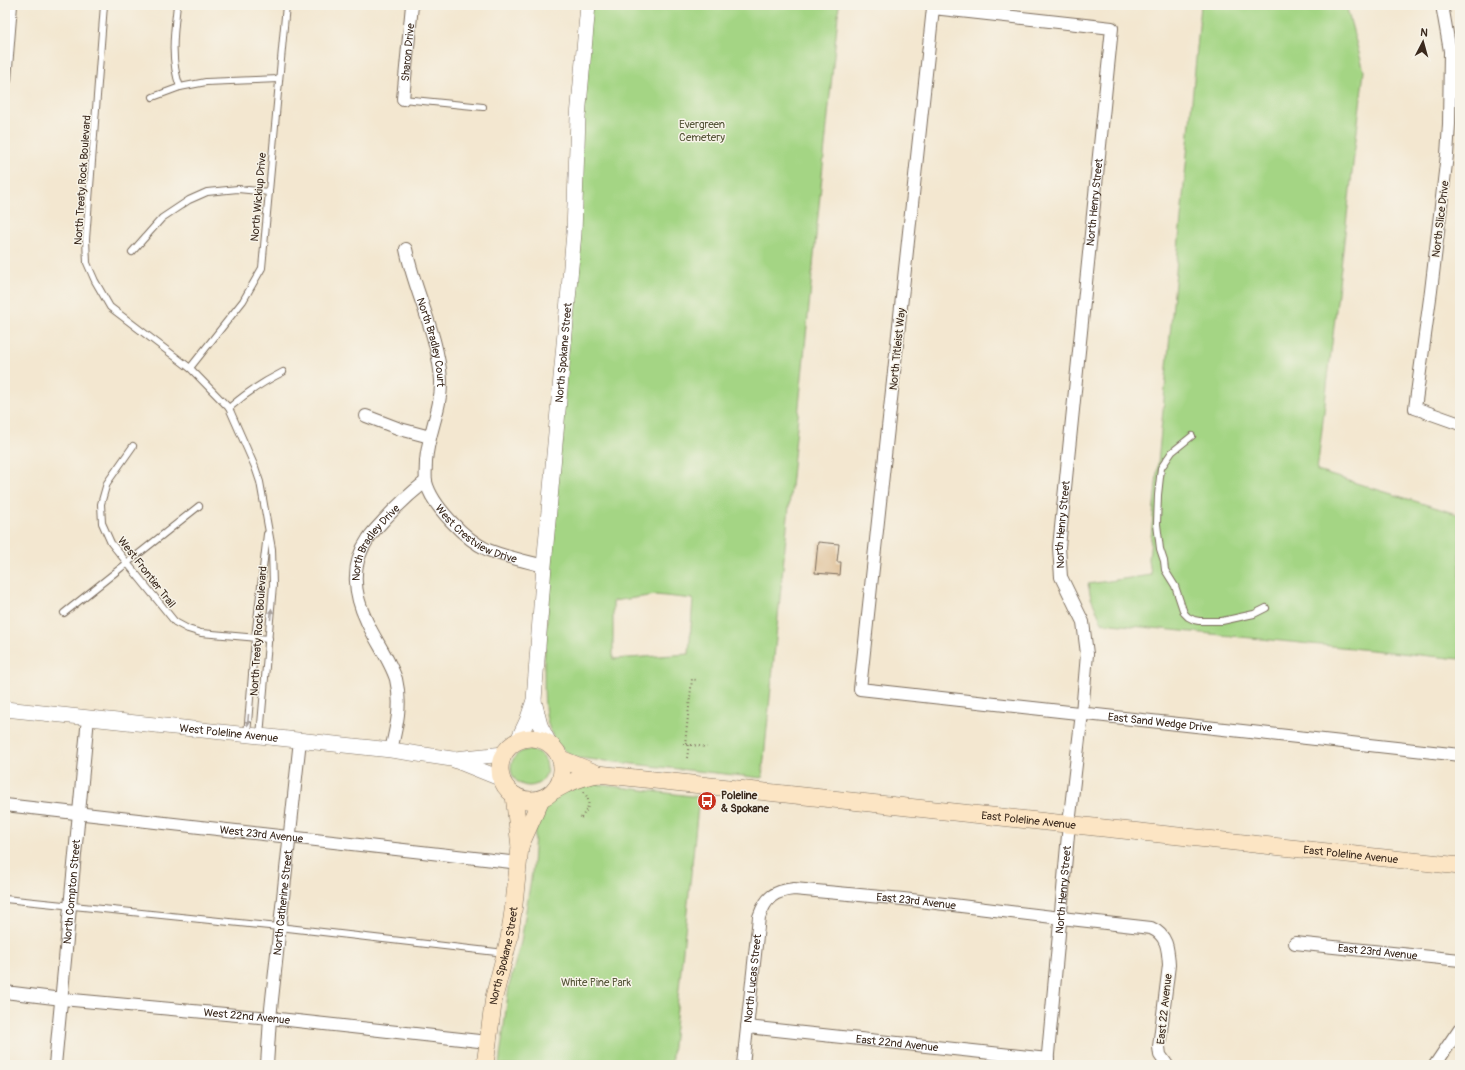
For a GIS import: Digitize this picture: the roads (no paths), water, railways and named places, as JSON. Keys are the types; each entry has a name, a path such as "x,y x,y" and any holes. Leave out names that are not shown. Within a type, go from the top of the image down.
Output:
{"main road":[{"path":"533,738 549,743 556,750 561,759 563,770 561,780 555,790 541,799 527,800 514,795 506,788 502,779 500,766 504,754 510,747 524,739 533,738"},
{"name":"East Poleline Avenue","path":"561,759 598,774 1460,866"},
{"name":"East Poleline Avenue","path":"555,790 570,781 598,774"},
{"name":"North Spokane Street","path":"486,1065 494,997 506,953 514,904 519,854 514,795"},
{"name":"North Spokane Street","path":"519,854 541,799"}],"street":[{"path":"5,80 11,5"},
{"name":"Sharon Drive","path":"403,99 412,5"},
{"name":"North Spokane Street","path":"517,742 527,721 534,700 544,566 574,233 578,117 588,5"},
{"name":"North Slice Drive","path":"1442,5 1455,49 1447,155 1415,408 1460,424"},
{"name":"North Henry Street","path":"933,8 1112,28 1059,547 1061,577 1083,622 1087,654 1082,713 1069,824 1047,1062"},
{"name":"North Titleist Way","path":"860,689 933,8"},
{"name":"North Bradley Court","path":"406,248 415,283 434,339 440,379 440,401 430,437"},
{"path":"366,416 400,429 430,437 426,460 426,481"},
{"name":"West Crestview Drive","path":"426,481 433,497 448,517 456,527 473,540 488,550 544,566"},
{"name":"North Bradley Drive","path":"391,750 399,715 398,689 392,670 358,602 356,595 356,570 361,553 368,539 412,491 426,481"},
{"name":"East Sand Wedge Drive","path":"860,689 1460,755"},
{"name":"North Spokane Street","path":"534,700 540,725 549,743"},
{"name":"West Poleline Avenue","path":"5,709 391,750 452,759 502,779"},
{"name":"North Compton Street","path":"55,1065 88,718"},
{"name":"North Catherine Street","path":"267,1065 279,927 300,740"},
{"name":"West Poleline Avenue","path":"452,759 504,754"},
{"name":"West 23rd Avenue","path":"5,805 289,836 519,854"},
{"name":"East 23rd Avenue","path":"772,895 782,890 821,890 1150,928 1157,931 1164,937 1168,951"},
{"name":"North Lucas Street","path":"743,1065 759,917 761,910 772,895"},
{"name":"East 23rd Avenue","path":"1295,942 1460,960"},
{"name":"East 22 Avenue","path":"1167,1065 1160,1055 1159,1047 1169,965 1168,951"},
{"name":"West 22nd Avenue","path":"5,992 62,999 270,1018 488,1042"},
{"name":"East 22nd Avenue","path":"747,1027 1047,1062"},
{"path":"1435,1065 1460,1028"}],"lane":[{"name":"North Treaty Rock Boulevard","path":"104,5 86,240 87,263 95,281 110,307 190,368 229,408 255,467 260,482 274,568 269,640 253,736"},
{"path":"177,5 174,60 176,76 180,87"},
{"name":"North Wickiup Drive","path":"190,368 243,301 262,268 286,5"},
{"path":"153,97 180,87 206,82 279,79"},
{"path":"403,99 483,107"},
{"path":"132,252 162,218 189,200 207,192 238,189 269,192"},
{"path":"229,408 250,390 283,372"},
{"path":"1192,436 1172,452 1161,468 1157,524 1160,549 1164,560 1165,570 1175,586 1184,613 1194,620 1222,621 1249,615 1266,608"},
{"name":"West Frontier Trail","path":"133,446 107,483 100,504 102,523 111,543 174,622 188,630 201,633 269,640"},
{"path":"64,613 199,506"},
{"name":"North Treaty Rock Boulevard","path":"253,736 255,638 268,528"},
{"path":"5,899 71,907 279,927 506,953"}],"place":[{"name":"Poleline & Spokane","path":"707,801"}],"park label":[{"name":"Evergreen Cemetery","path":"702,130"},
{"name":"White Pine Park","path":"596,982"}]}
